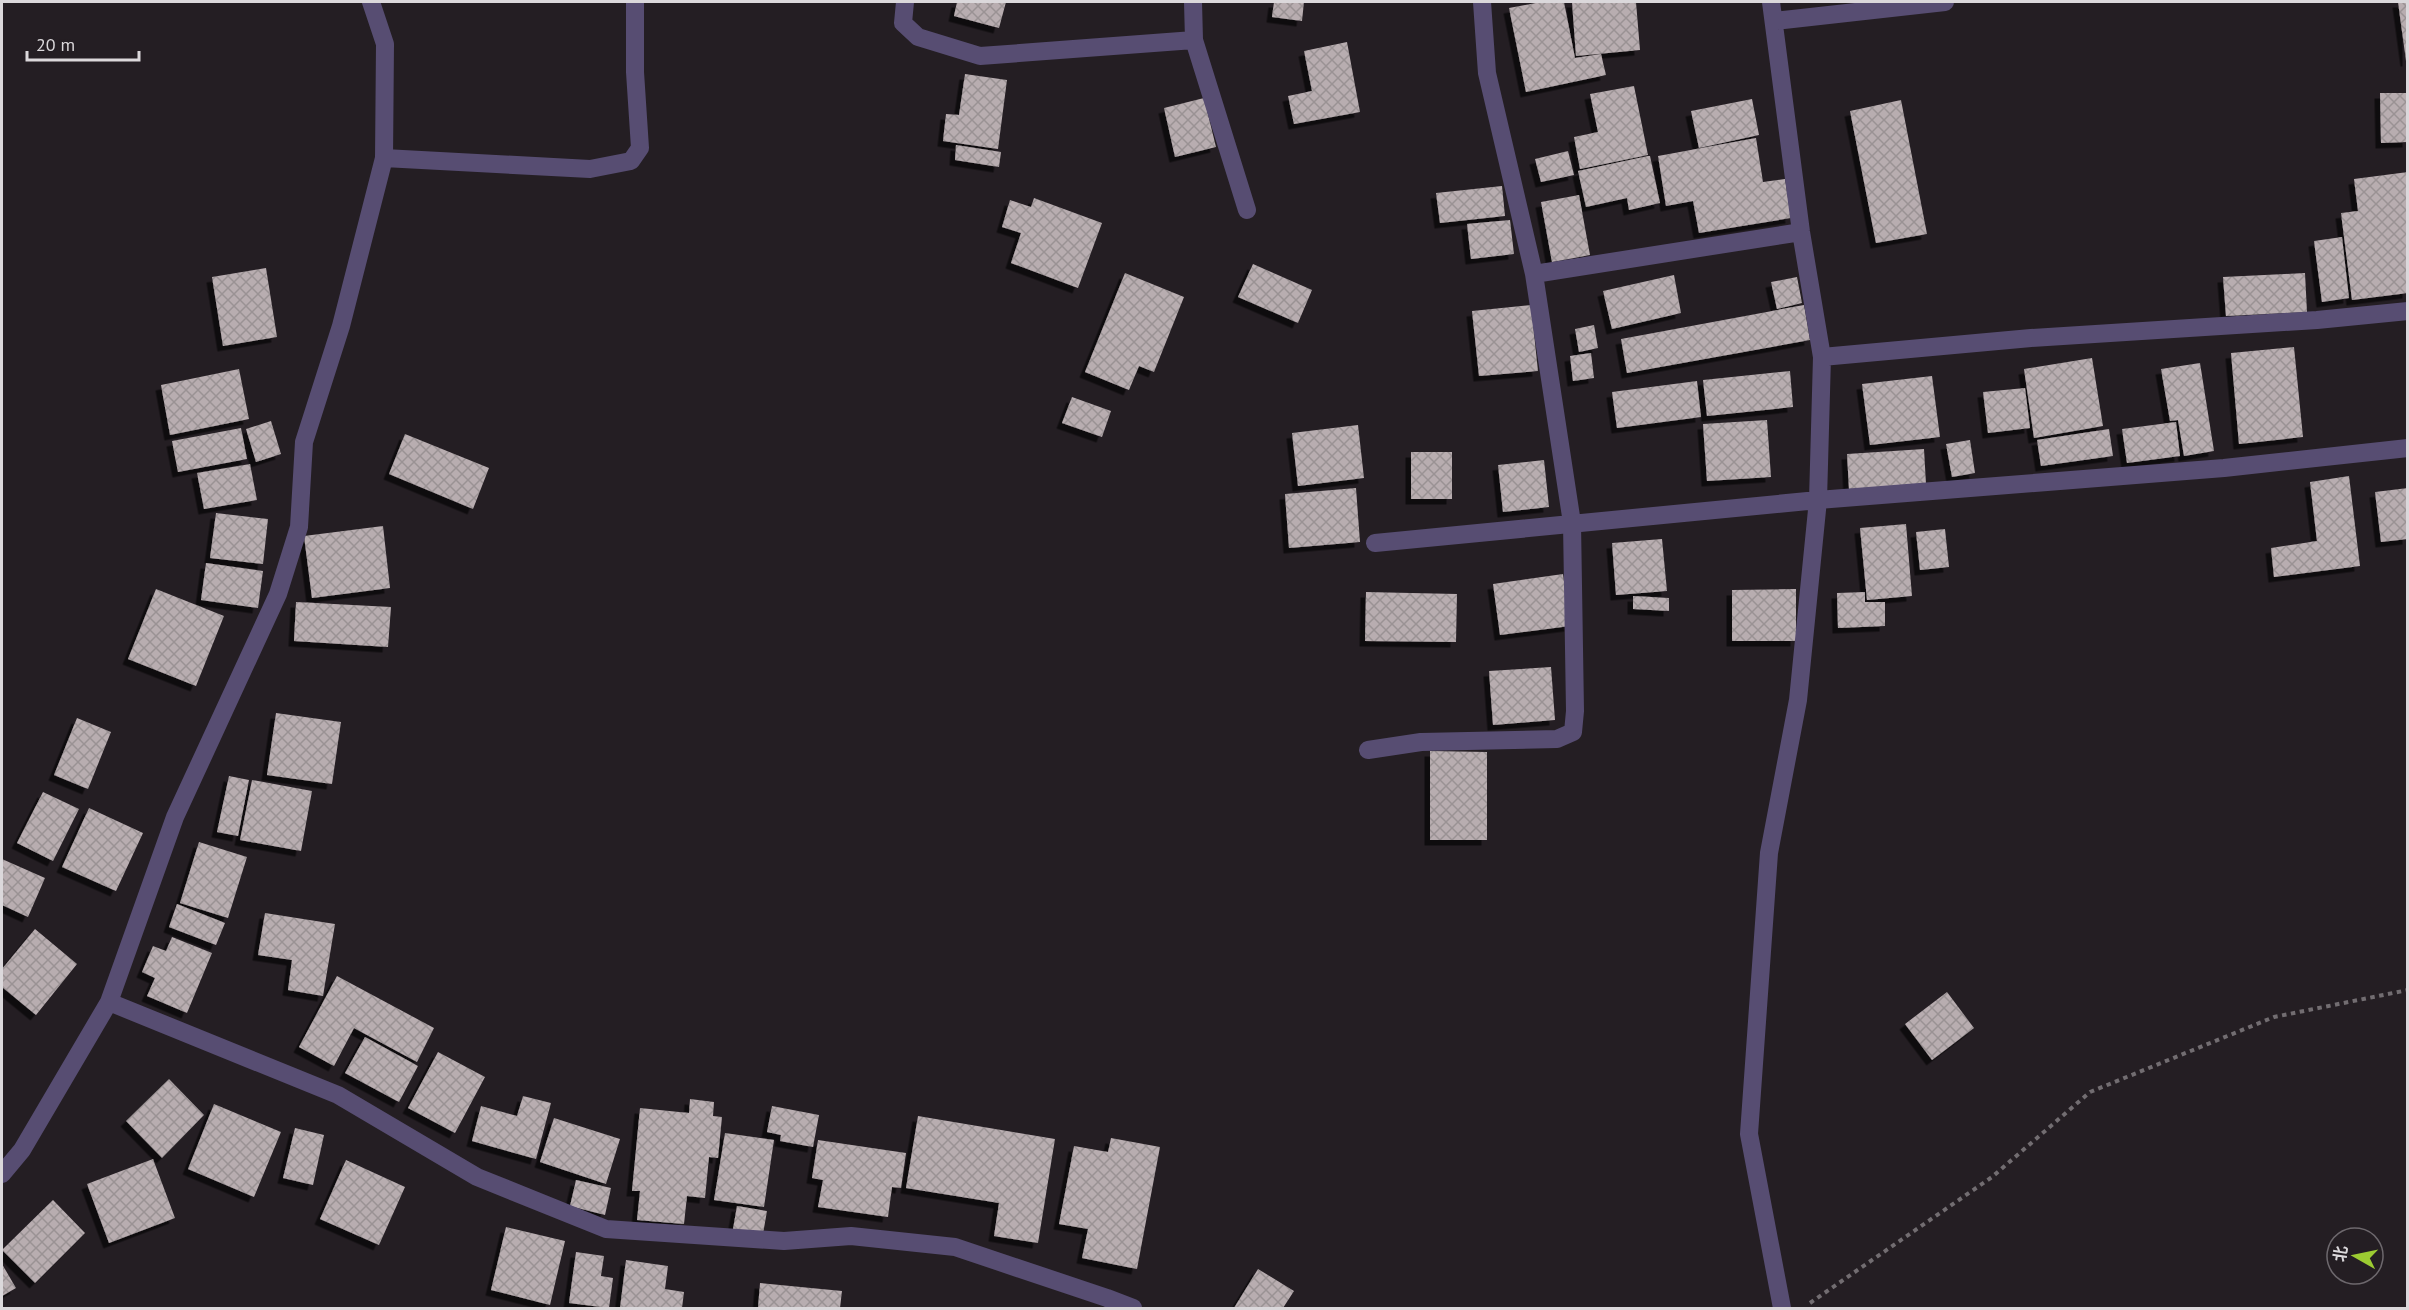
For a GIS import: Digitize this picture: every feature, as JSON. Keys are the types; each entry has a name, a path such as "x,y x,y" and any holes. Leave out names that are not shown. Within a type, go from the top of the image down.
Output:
{"street":[{"path":"2,1174 22,1150 109,1002 175,818 278,594 299,527 304,442 341,326 384,158 385,44 371,2"},
{"path":"384,158 590,169 631,161 640,148 635,72 635,2"},
{"path":"905,2 903,24 918,38 980,56 1194,40"},
{"path":"1193,2 1194,40 1247,210"},
{"path":"1368,750 1421,742 1557,739 1573,732 1575,711 1572,523 1534,274 1487,73 1482,2"},
{"path":"1771,2 1801,232 1822,357 1818,500 1798,700 1769,853 1749,1134 1782,1308"},
{"path":"1775,21 1945,2"},
{"path":"1534,274 1801,232"},
{"path":"1822,357 2031,338 2317,320 2408,311"},
{"path":"1375,543 1818,500 2224,468 2408,448"},
{"path":"109,1002 338,1095 477,1177 606,1229 784,1241 851,1236 955,1247 1105,1303 1133,1308"}],"path":[{"path":"1802,1308 1992,1177 2090,1092 2274,1017 2408,990"}],"building":[{"path":"957,2 1006,2 999,28 954,16"},
{"path":"1274,2 1304,2 1302,21 1272,17"},
{"path":"1541,2 1564,2 1575,58 1601,54 1606,75 1526,92 1509,8"},
{"path":"1572,2 1636,2 1640,50 1576,56"},
{"path":"2398,2 2408,2 2408,61 2406,61"},
{"path":"1347,42 1360,112 1294,124 1288,96 1312,91 1304,51"},
{"path":"965,74 1007,80 998,149 943,141 946,114 959,115"},
{"path":"1634,86 1648,155 1580,169 1574,137 1598,132 1590,94"},
{"path":"2380,93 2408,93 2408,142 2381,143"},
{"path":"1204,98 1216,147 1175,157 1164,108"},
{"path":"1752,99 1759,135 1699,148 1691,111"},
{"path":"1901,100 1927,234 1876,243 1850,111"},
{"path":"1756,138 1763,182 1785,179 1791,218 1699,233 1693,201 1666,206 1658,156"},
{"path":"956,145 1001,152 999,167 955,160"},
{"path":"1568,151 1574,175 1541,182 1535,159"},
{"path":"1650,156 1660,203 1629,210 1627,198 1586,207 1578,171"},
{"path":"2408,172 2408,293 2352,300 2341,213 2358,211 2354,179"},
{"path":"1502,186 1505,216 1440,223 1436,193"},
{"path":"1579,195 1590,255 1552,262 1541,202"},
{"path":"1034,198 1102,223 1078,288 1011,263 1021,233 1002,227 1010,200 1031,207"},
{"path":"1510,220 1514,254 1471,259 1467,224"},
{"path":"2342,237 2349,298 2322,302 2314,241"},
{"path":"1253,264 1312,290 1298,323 1238,297"},
{"path":"266,268 277,337 223,346 212,277"},
{"path":"1125,273 1184,297 1154,372 1139,366 1129,390 1085,372"},
{"path":"2305,273 2307,312 2226,316 2223,277"},
{"path":"1674,275 1681,313 1612,329 1603,291"},
{"path":"1797,277 1802,303 1777,309 1771,282"},
{"path":"1531,305 1538,371 1479,376 1472,311"},
{"path":"1804,305 1810,340 1627,373 1621,339"},
{"path":"1594,325 1598,348 1579,352 1575,329"},
{"path":"2294,347 2303,437 2239,444 2231,353"},
{"path":"1591,353 1594,378 1573,381 1570,356"},
{"path":"2092,358 2103,426 2034,438 2024,369"},
{"path":"2200,363 2214,451 2184,456 2178,420 2170,421 2161,369"},
{"path":"239,369 249,419 170,435 161,385"},
{"path":"1790,371 1793,407 1707,416 1703,380"},
{"path":"1932,376 1940,437 1870,445 1862,384"},
{"path":"1697,381 1701,417 1617,428 1612,392"},
{"path":"2025,388 2030,428 1988,433 1983,392"},
{"path":"1072,397 1111,411 1102,437 1062,423"},
{"path":"1767,420 1771,477 1707,481 1703,424"},
{"path":"271,421 281,454 256,462 246,429"},
{"path":"2176,422 2180,456 2127,463 2122,429"},
{"path":"1358,425 1364,478 1298,486 1292,433"},
{"path":"241,428 247,459 178,472 172,441"},
{"path":"2109,429 2113,456 2041,466 2037,440"},
{"path":"405,434 489,468 473,509 389,474"},
{"path":"1970,440 1975,473 1952,477 1946,444"},
{"path":"1924,449 1926,484 1849,489 1847,454"},
{"path":"1411,452 1452,452 1452,499 1411,499"},
{"path":"1544,460 1549,507 1503,512 1498,465"},
{"path":"250,464 257,500 204,509 197,473"},
{"path":"2349,476 2360,566 2274,577 2271,548 2317,541 2310,482"},
{"path":"1356,488 1360,542 1289,548 1285,494"},
{"path":"2408,488 2408,539 2381,542 2375,492"},
{"path":"216,513 268,519 263,564 210,558"},
{"path":"1906,524 1912,596 1867,600 1860,528"},
{"path":"383,526 390,588 312,598 304,536"},
{"path":"1945,529 1949,567 1920,570 1916,532"},
{"path":"1662,539 1667,591 1616,595 1612,543"},
{"path":"206,563 263,571 258,608 201,600"},
{"path":"1563,574 1570,626 1500,635 1493,584"},
{"path":"156,589 224,616 196,686 128,659"},
{"path":"1796,589 1796,641 1732,641 1732,590"},
{"path":"1366,592 1457,594 1456,642 1365,641"},
{"path":"1865,592 1865,602 1885,602 1885,626 1838,628 1837,593"},
{"path":"1633,596 1669,598 1669,611 1633,609"},
{"path":"296,602 391,607 388,647 294,641"},
{"path":"1551,667 1555,720 1493,725 1489,671"},
{"path":"276,713 341,722 332,784 267,775"},
{"path":"77,718 111,732 88,789 54,775"},
{"path":"1430,751 1487,752 1487,840 1430,840"},
{"path":"229,776 249,780 238,836 217,832"},
{"path":"252,780 312,791 301,851 240,840"},
{"path":"43,792 79,809 53,861 17,843"},
{"path":"89,808 143,833 116,891 62,867"},
{"path":"199,842 247,857 228,918 180,903"},
{"path":"2,859 45,878 28,917 2,905"},
{"path":"177,904 225,923 216,945 169,927"},
{"path":"265,913 335,924 323,996 288,990 292,960 258,955"},
{"path":"35,929 77,964 36,1015 2,987 2,969"},
{"path":"172,937 212,953 187,1013 147,996 155,978 142,972 153,946 166,951"},
{"path":"337,976 434,1028 417,1062 354,1028 334,1066 299,1047"},
{"path":"1947,992 1974,1028 1932,1060 1905,1024"},
{"path":"365,1037 418,1066 399,1102 345,1073"},
{"path":"438,1052 485,1077 455,1133 408,1108"},
{"path":"169,1079 204,1115 162,1158 126,1121"},
{"path":"523,1096 551,1103 536,1159 472,1141 481,1106 517,1116"},
{"path":"690,1099 714,1102 713,1116 722,1117 718,1158 709,1157 705,1198 687,1196 684,1224 637,1220 640,1191 632,1191 640,1108 689,1113"},
{"path":"214,1104 281,1132 254,1197 188,1169"},
{"path":"772,1106 819,1115 813,1147 780,1141 781,1135 767,1132"},
{"path":"918,1116 1055,1139 1038,1243 994,1236 999,1203 906,1188"},
{"path":"554,1118 620,1139 606,1184 540,1162"},
{"path":"295,1128 324,1135 313,1185 283,1178"},
{"path":"725,1133 774,1140 764,1207 714,1200"},
{"path":"1111,1138 1160,1147 1137,1269 1082,1258 1088,1229 1059,1224 1074,1146 1108,1152"},
{"path":"818,1140 906,1153 901,1188 892,1187 888,1217 818,1207 823,1180 812,1178"},
{"path":"153,1159 175,1218 109,1243 87,1184"},
{"path":"346,1160 405,1187 379,1245 320,1219"},
{"path":"576,1180 611,1188 605,1215 570,1206"},
{"path":"53,1200 85,1233 35,1283 2,1250"},
{"path":"737,1206 767,1211 763,1234 733,1229"},
{"path":"506,1227 565,1241 550,1305 491,1290"},
{"path":"576,1252 604,1256 601,1276 613,1278 609,1308 569,1303"},
{"path":"626,1260 668,1266 665,1289 684,1292 682,1308 620,1308"},
{"path":"2,1264 16,1288 2,1296"},
{"path":"1258,1269 1294,1291 1283,1308 1234,1308"},
{"path":"760,1283 842,1291 840,1308 758,1308"}]}
